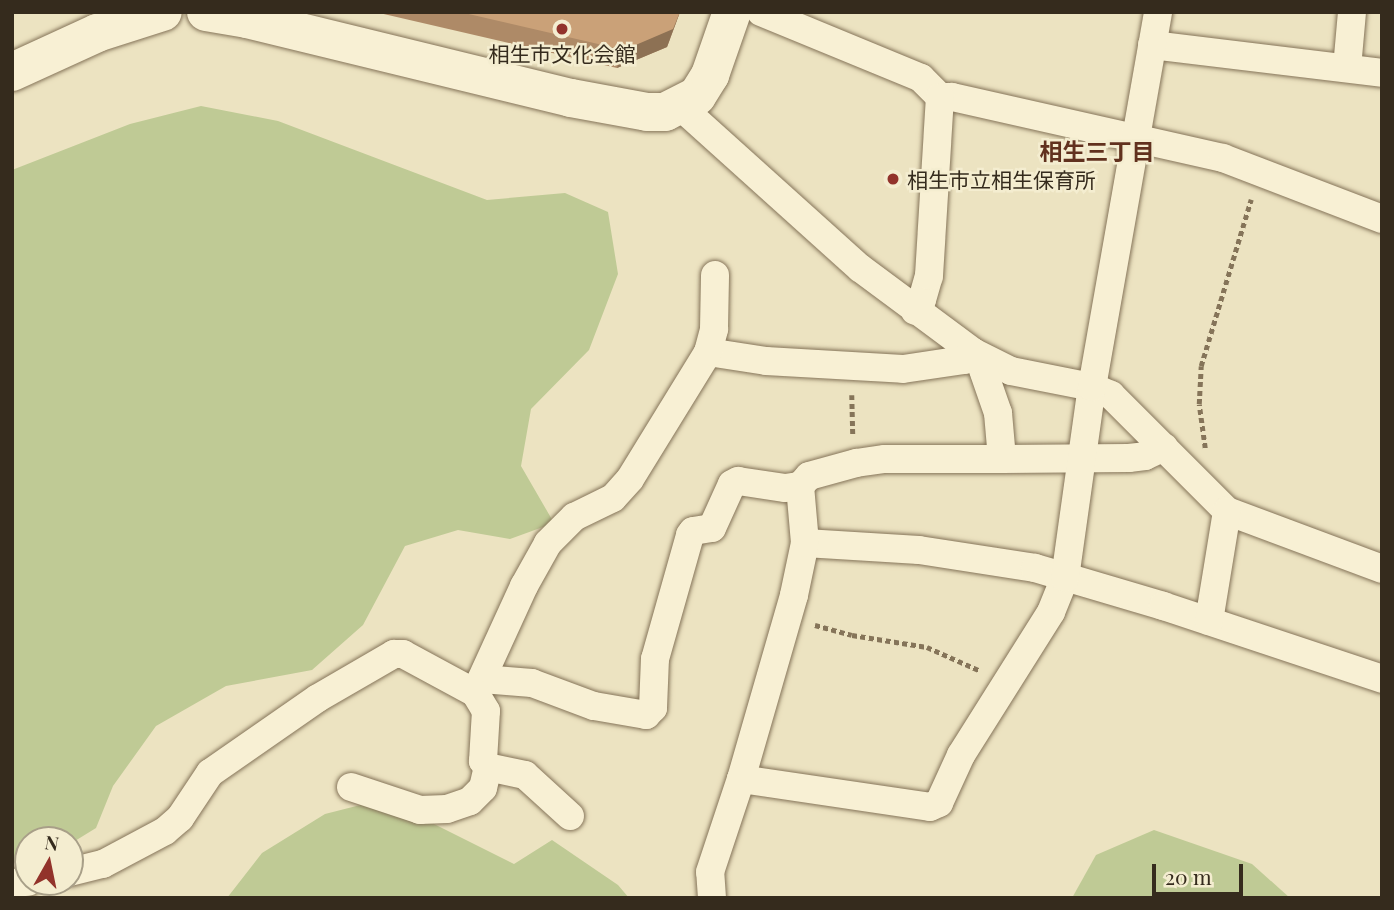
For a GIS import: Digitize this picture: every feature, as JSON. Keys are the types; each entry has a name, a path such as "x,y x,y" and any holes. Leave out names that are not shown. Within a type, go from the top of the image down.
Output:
{"street":[{"path":"12,72 97,33 163,12"},
{"path":"206,12 247,19 629,111 665,112 681,107 697,96 710,75 732,12"},
{"path":"761,12 921,78 940,97 952,97 1223,158 1382,219"},
{"path":"741,779 930,807 939,803 961,755 1051,612 1065,578 1092,387 1158,12"},
{"path":"1348,68 1352,12"},
{"path":"1152,45 1382,73"},
{"path":"915,310 922,300 929,276 940,97"},
{"path":"681,107 860,268 980,357 1011,371 1092,387 1111,395 1227,511 1382,569"},
{"path":"570,816 526,775 488,767 483,761 486,711 479,686 524,586 548,543 574,517 613,498 630,479 708,352 714,329 715,275"},
{"path":"708,352 766,361 903,369 980,357"},
{"path":"980,357 998,413 1002,459"},
{"path":"84,869 103,864 165,831 180,818 211,773 317,698 394,654 403,654 479,686 532,683 594,706 646,715 653,708 655,659 690,535 693,531 712,528 732,484 738,481 785,488 800,486 809,476 856,463 885,459 1145,456 1164,447"},
{"path":"712,898 710,872 741,779 788,617 805,543 800,486"},
{"path":"1209,621 1227,511"},
{"path":"805,543 919,550 1035,568 1209,621 1382,679"},
{"path":"351,787 420,810 447,809 470,802 482,788 488,767"}],"path":[{"path":"1194,477 1199,471 1205,452 1199,404 1201,366 1259,171"},
{"path":"854,366 850,415 856,463"},
{"path":"788,617 852,635 927,647 1006,682"}],"green space":[{"path":"201,106 278,121 487,200 565,193 608,212 618,274 589,350 531,409 521,466 554,523 510,539 458,530 405,546 363,625 312,670 226,686 156,726 113,786 96,828 84,835 84,826 14,826 12,862 12,170 130,124"},
{"path":"384,799 514,864 552,840 618,885 629,898 227,898 262,853 325,814"},
{"path":"1154,830 1252,864 1290,898 1072,898 1096,855"}],"building":[{"path":"460,12 680,12 673,29 624,50"}],"place":[{"name":"相生市文化会館","path":"562,29"},
{"name":"相生市立相生保育所","path":"893,179"}],"district":[{"name":"相生三丁目","path":"1097,151"}]}
